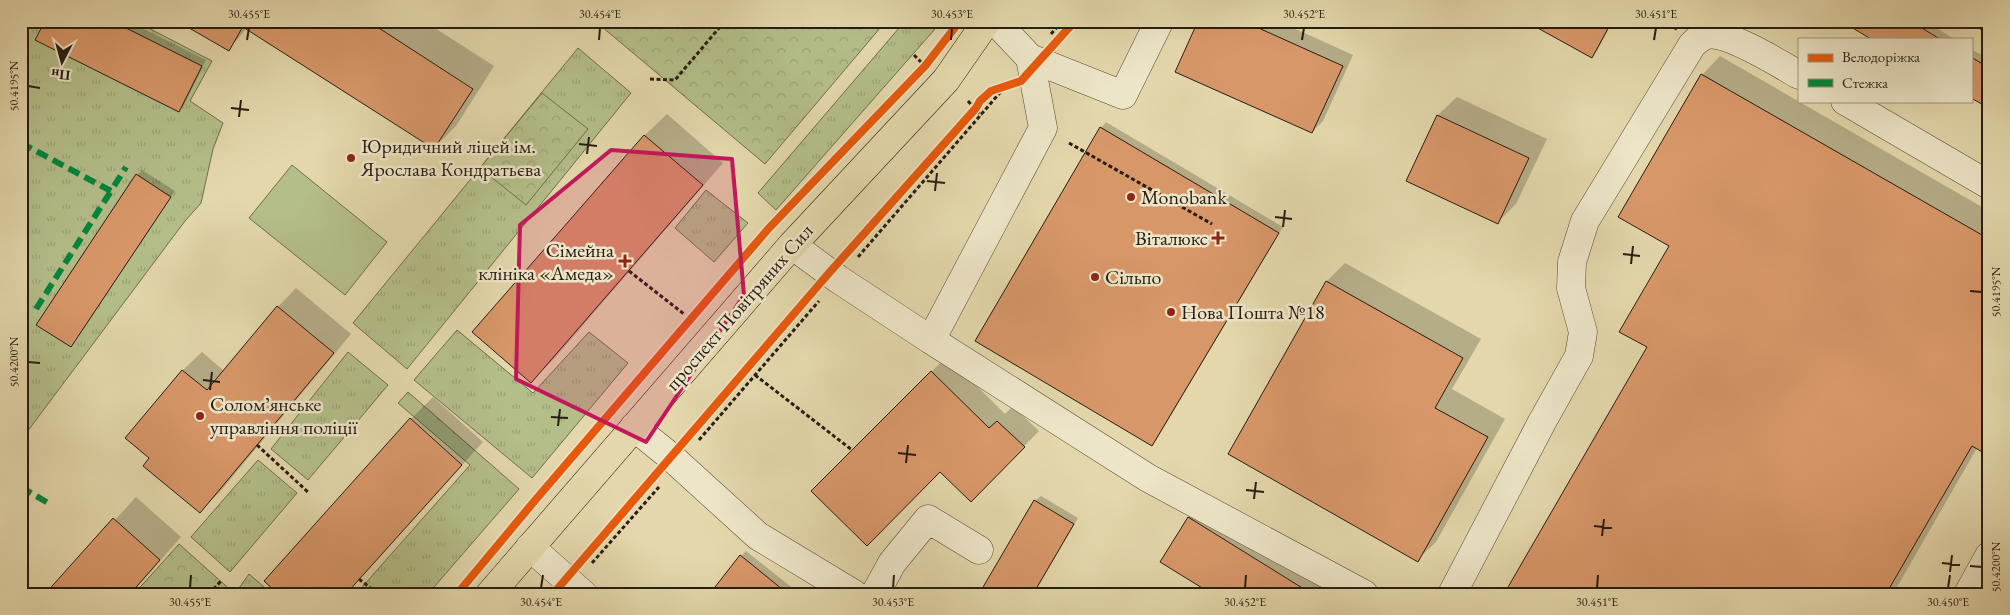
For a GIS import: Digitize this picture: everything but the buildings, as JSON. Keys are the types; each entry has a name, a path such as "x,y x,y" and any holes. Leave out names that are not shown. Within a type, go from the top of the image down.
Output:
{"main road":[{"name":"проспект Повітряних Сил","path":"490,594 792,245 946,80 987,21"}],"lane":[{"path":"931,340 1043,128 1031,63 995,21"},
{"path":"1031,63 1123,95 1159,22"},
{"path":"1452,594 1542,422 1579,356 1583,332 1571,288 1572,262 1584,221 1692,46 1699,38 1709,35 1723,36 1768,57 1798,74"},
{"path":"1846,102 1989,185"},
{"path":"792,245 838,280 1148,478 1364,594"},
{"path":"634,426 758,536 854,594"},
{"path":"875,594 892,563 928,518 979,550"},
{"path":"530,547 578,590"},
{"path":"1968,594 1989,556"}],"path":[{"path":"650,78 675,80 725,21"},
{"path":"969,115 991,91 1005,88 1021,81 1031,63 1062,21"},
{"path":"1969,21 1989,33"},
{"path":"918,73 931,59"},
{"path":"578,590 679,464 1005,88"},
{"path":"1085,152 1212,224"},
{"path":"628,271 688,316 685,325"},
{"path":"756,375 852,450"},
{"path":"257,445 309,493"},
{"path":"359,579 378,594"},
{"path":"209,594 221,581"}],"highlighted area":[{"path":"611,150 732,159 744,295 646,442 516,379 520,225"}],"green space":[{"path":"21,21 135,21 212,61 190,101 223,123 213,149 201,203 185,221 21,440"},
{"path":"595,21 886,21 765,164"},
{"path":"905,21 942,21 776,210 758,193"},
{"path":"578,48 631,93 407,369 353,323"},
{"path":"542,93 588,129 526,205 480,168"},
{"path":"292,165 387,242 345,295 249,218"},
{"path":"706,190 748,223 714,262 675,228"},
{"path":"457,330 533,393 589,332 628,363 532,478 414,380"},
{"path":"348,352 388,385 308,480 271,449"},
{"path":"408,392 519,489 428,594 356,594 470,465 398,403"},
{"path":"258,460 297,493 230,572 191,537"},
{"path":"179,544 235,594 134,594"},
{"path":"249,574 272,594 245,594 239,588"}],"marked path":[{"path":"21,143 111,191 126,167"},
{"path":"36,309 111,191"},
{"path":"21,487 48,503"}],"cycle path":[{"path":"457,594 769,228 925,66 960,21"},
{"path":"553,594 829,273 976,108 980,101 991,91 1021,81 1075,21"}],"place":[{"name":"Юридичний ліцей ім. Ярослава Кондратьєва","path":"351,158"},
{"name":"Monobank","path":"1131,197"},
{"name":"Віталюкс","path":"1218,238"},
{"name":"Сімейна клініка «Амеда»","path":"625,261"},
{"name":"Сільпо","path":"1095,277"},
{"name":"Нова Пошта №18","path":"1171,312"},
{"name":"Соломʼянське управління поліції","path":"200,416"}]}
